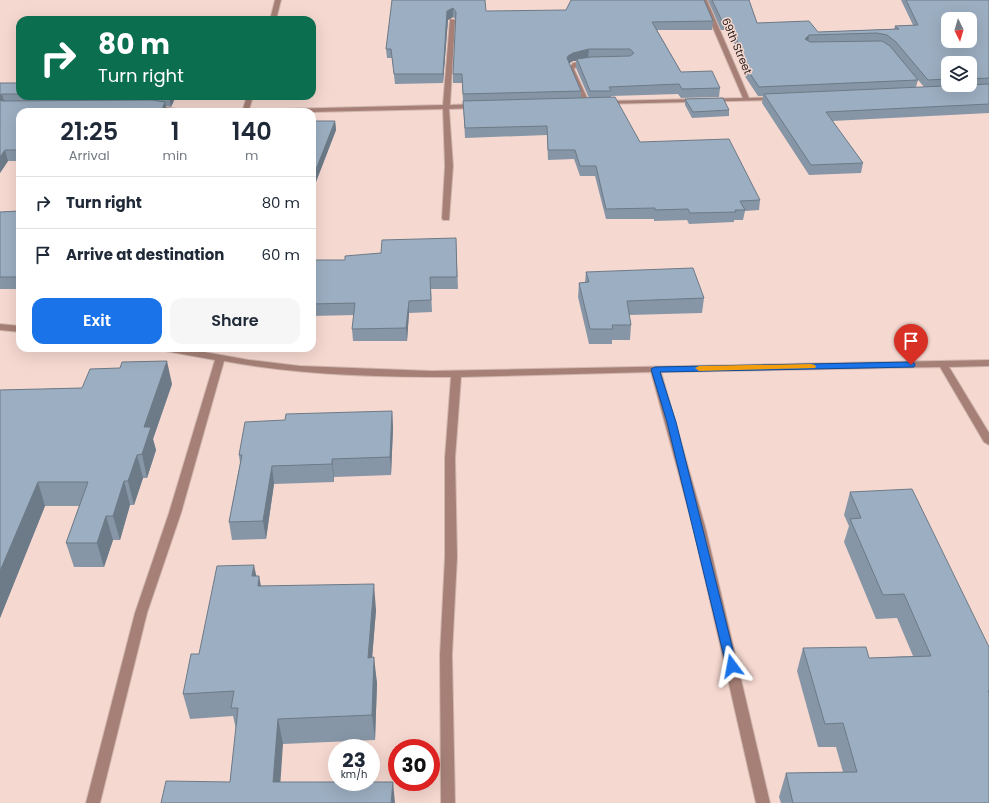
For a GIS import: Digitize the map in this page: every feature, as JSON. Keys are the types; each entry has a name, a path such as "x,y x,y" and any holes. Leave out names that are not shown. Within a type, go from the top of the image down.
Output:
{"street":[{"path":"274,16 278,0"},
{"name":"69th Street","path":"704,0 748,100"},
{"path":"446,218 449,166 446,107 452,20"},
{"path":"587,104 571,69 575,64 596,62"},
{"path":"602,103 786,99"},
{"path":"579,104 594,103"},
{"path":"316,110 485,106"},
{"path":"146,107 159,108"},
{"path":"0,326 16,328"},
{"path":"194,352 260,365 300,369 456,374 989,363"},
{"path":"93,803 142,613 179,498 220,358"},
{"path":"943,364 989,442"},
{"path":"655,369 671,422 725,636 762,803"},
{"path":"448,803 446,656 451,557 450,458 456,374"}],"building":[{"path":"392,0 485,0 486,11 566,10 571,0 704,0 713,21 652,22 681,72 712,71 720,88 682,89 679,84 609,87 611,91 590,91 577,59 591,57 630,56 634,53 630,49 589,49 573,53 567,58 581,91 463,94 462,74 453,74 456,12 453,8 447,11 443,74 394,74 391,49 386,49"},
{"path":"712,0 749,0 757,23 809,21 818,32 899,29 895,26 918,25 906,0 989,0 989,78 977,79 977,56 941,56 941,79 928,80 896,42 887,35 877,33 809,35 805,39 810,42 882,41 890,46 918,80 759,87 745,66 731,21 722,21"},
{"path":"0,83 16,83 16,94 0,95"},
{"path":"989,84 989,104 826,112 863,163 811,165 764,94 941,86 941,92 977,92 977,85"},
{"path":"615,97 640,142 729,139 760,200 740,201 745,210 735,210 736,212 690,213 688,209 655,210 655,208 606,209 596,166 580,166 575,150 548,150 547,126 465,128 463,101"},
{"path":"723,98 729,110 693,112 685,99"},
{"path":"0,100 152,100 165,102 163,108 16,108 16,150 5,150 0,157"},
{"path":"316,121 335,121 316,169"},
{"path":"16,211 16,277 0,277 0,212"},
{"path":"456,238 457,277 430,277 431,300 409,301 406,328 352,329 355,303 316,304 316,260 345,260 345,256 381,253 382,240"},
{"path":"693,268 704,298 627,301 631,325 612,325 613,329 590,329 579,283 589,282 586,272"},
{"path":"167,361 144,427 151,427 142,454 137,455 128,481 124,481 113,516 106,516 97,543 66,543 88,482 38,482 0,571 0,390 82,388 90,369 120,368 122,362"},
{"path":"392,411 390,457 332,459 332,464 272,466 263,521 229,522 242,455 239,455 245,422 285,420 286,414"},
{"path":"912,489 989,647 989,803 793,803 786,773 857,772 843,723 825,724 803,648 866,647 869,658 931,656 904,594 883,595 850,519 861,518 850,492"},
{"path":"254,565 252,576 259,576 258,586 374,584 368,658 374,657 372,715 278,719 273,782 328,782 328,791 380,791 380,782 388,782 388,791 392,791 391,803 161,803 166,781 230,782 238,708 231,708 234,691 183,694 191,654 199,654 217,566"}],"slow traffic":[{"path":"699,368 811,367"}],"route":[{"path":"732,666 671,422 655,369 911,365"}]}
